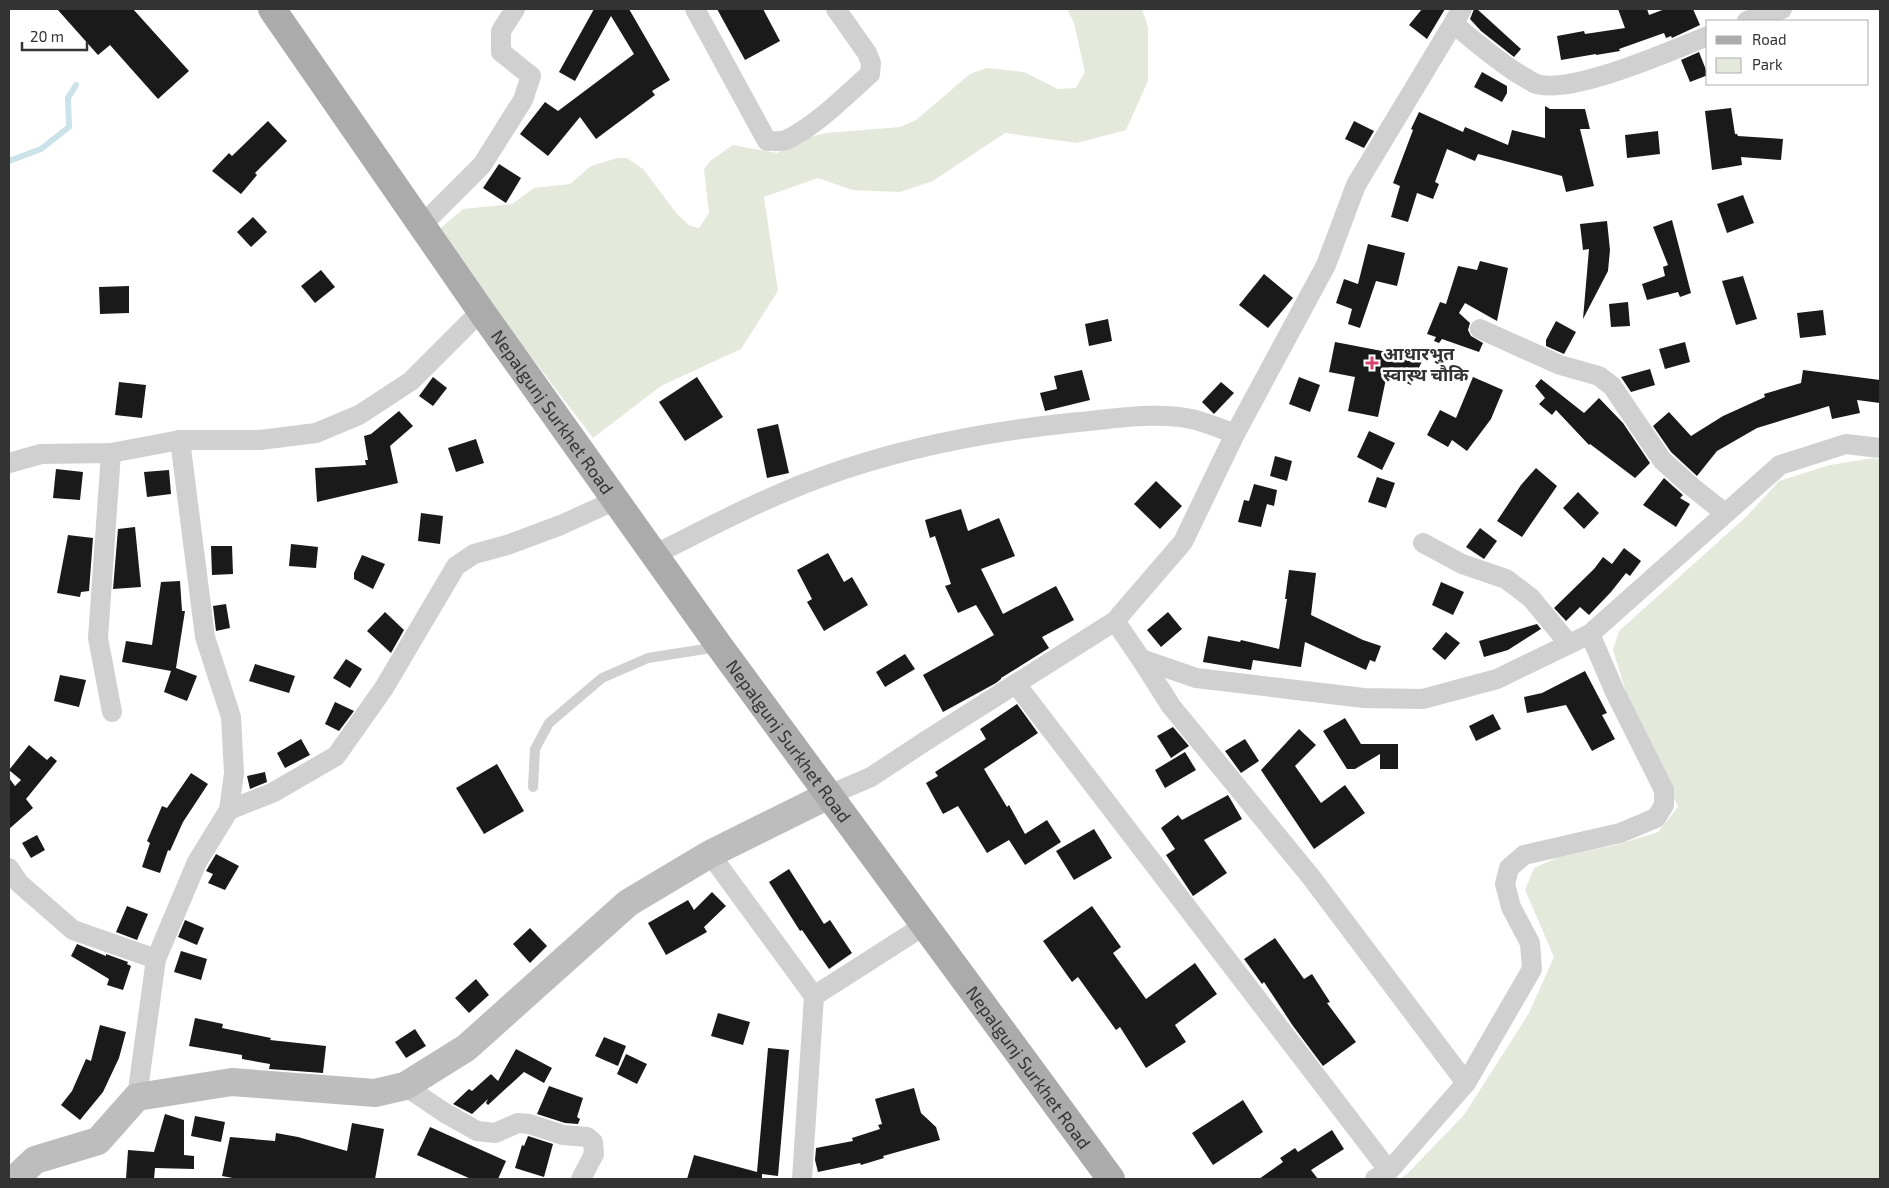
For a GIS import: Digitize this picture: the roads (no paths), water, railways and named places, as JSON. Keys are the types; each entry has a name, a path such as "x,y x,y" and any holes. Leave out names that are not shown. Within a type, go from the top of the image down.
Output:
{"main road":[{"name":"Nepalgunj Surkhet Road","path":"272,9 477,306 720,647 1110,1179"}],"street":[{"path":"427,234 482,165 523,100 531,76 502,52 501,31 515,9"},
{"path":"695,9 762,132 767,140 777,142 785,140 804,129 841,101 870,74 870,63 867,54 836,9"},
{"path":"1750,20 1782,9"},
{"path":"137,1098 232,1082 375,1093 405,1086 466,1048 628,903 710,854 829,795 871,777 1115,621 1184,542 1236,434 1326,265 1356,185 1458,17 1492,57 1534,83 1550,86 1588,80 1630,67 1706,37"},
{"path":"9,463 41,454 111,454 180,440 260,440 316,433 359,416 411,381 477,306"},
{"path":"1480,329 1560,365 1599,376 1612,386 1662,460 1725,513"},
{"path":"654,554 732,515 822,477 891,456 967,437 1051,425 1150,415 1195,420 1236,434"},
{"path":"15,1179 35,1160 98,1141 137,1098 156,959 197,862 229,810 234,773 231,717 205,637 180,440"},
{"path":"1141,659 1196,678 1364,698 1423,699 1497,679 1590,634 1780,464 1846,444 1880,448"},
{"path":"111,454 98,638 112,712"},
{"path":"229,810 272,793 336,756 384,688 456,566 474,554 508,545 561,525 616,500"},
{"path":"1423,543 1462,564 1506,579 1531,598 1569,644"},
{"path":"1115,621 1171,706 1310,876 1466,1083"},
{"path":"1016,684 1382,1175 1466,1083 1532,969 1530,943 1511,907 1505,884 1510,868 1524,855 1620,833 1656,818 1664,805 1664,790 1615,692 1590,634"},
{"path":"710,854 814,996 802,1179"},
{"path":"9,868 19,883 73,930 156,959"},
{"path":"814,996 924,925"},
{"path":"405,1086 445,1113 477,1130 495,1133 518,1123 528,1124 563,1135 587,1138 593,1142 594,1154 581,1179"}],"lane":[{"path":"533,787 535,749 549,722 602,678 648,658 720,647"}],"waterway":[{"path":"9,161 41,149 69,127 68,98 76,85"}],"place":[{"name":"आधारभुत स्वास्थ चौकि","path":"1372,363"}]}
